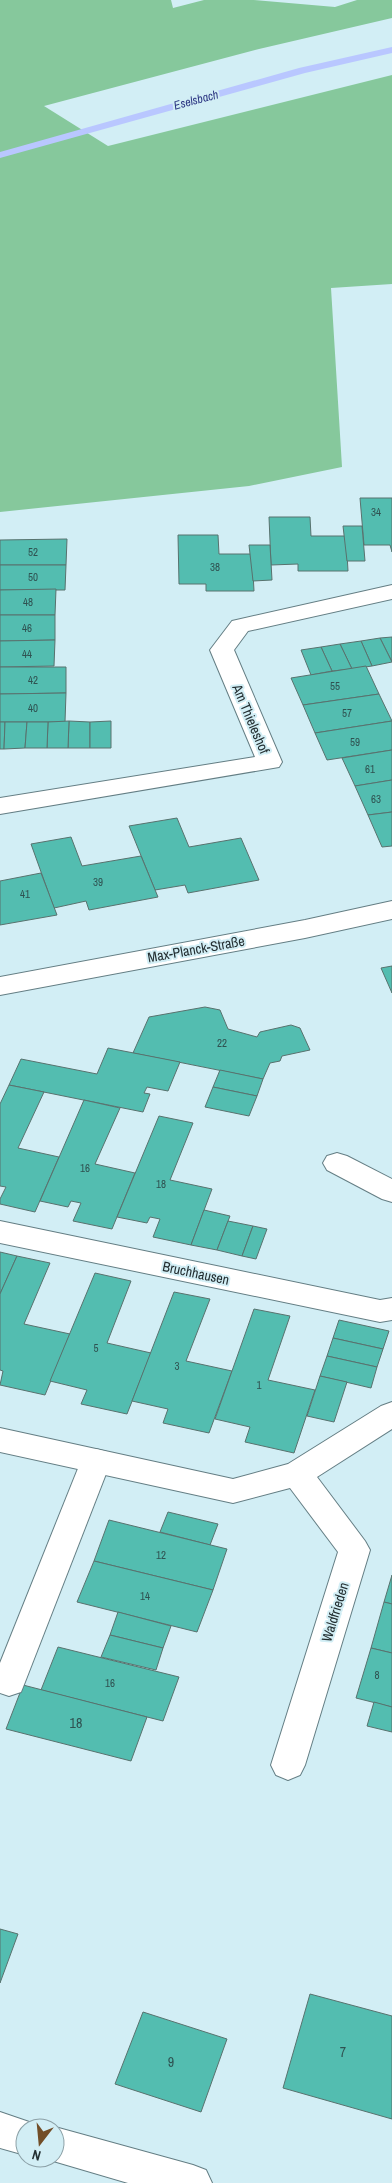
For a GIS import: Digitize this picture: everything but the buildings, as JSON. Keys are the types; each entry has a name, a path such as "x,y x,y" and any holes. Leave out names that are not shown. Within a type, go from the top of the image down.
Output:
{"street":[{"name":"Am Thieleshof","path":"0,806 270,762 222,650 240,626 392,592"},
{"name":"Max-Planck-Straße","path":"0,986 305,929 392,910"},
{"path":"338,1163 392,1192"},
{"name":"Bruchhausen","path":"0,1232 380,1311 392,1309"},
{"path":"0,1440 233,1491 297,1474 392,1414"},
{"path":"9,1682 96,1461"},
{"name":"Waldfrieden","path":"288,1765 354,1550 297,1474"},
{"path":"0,2130 15,2134"},
{"path":"65,2148 193,2183"}],"green space":[{"path":"0,0 171,0 173,8 204,0 254,0 335,7 357,0 392,0 392,18 259,49 44,106 108,146 392,75 392,284 331,288 342,467 249,486 0,512"}],"waterway":[{"name":"Eselsbach","path":"0,155 303,70 392,50"}]}
